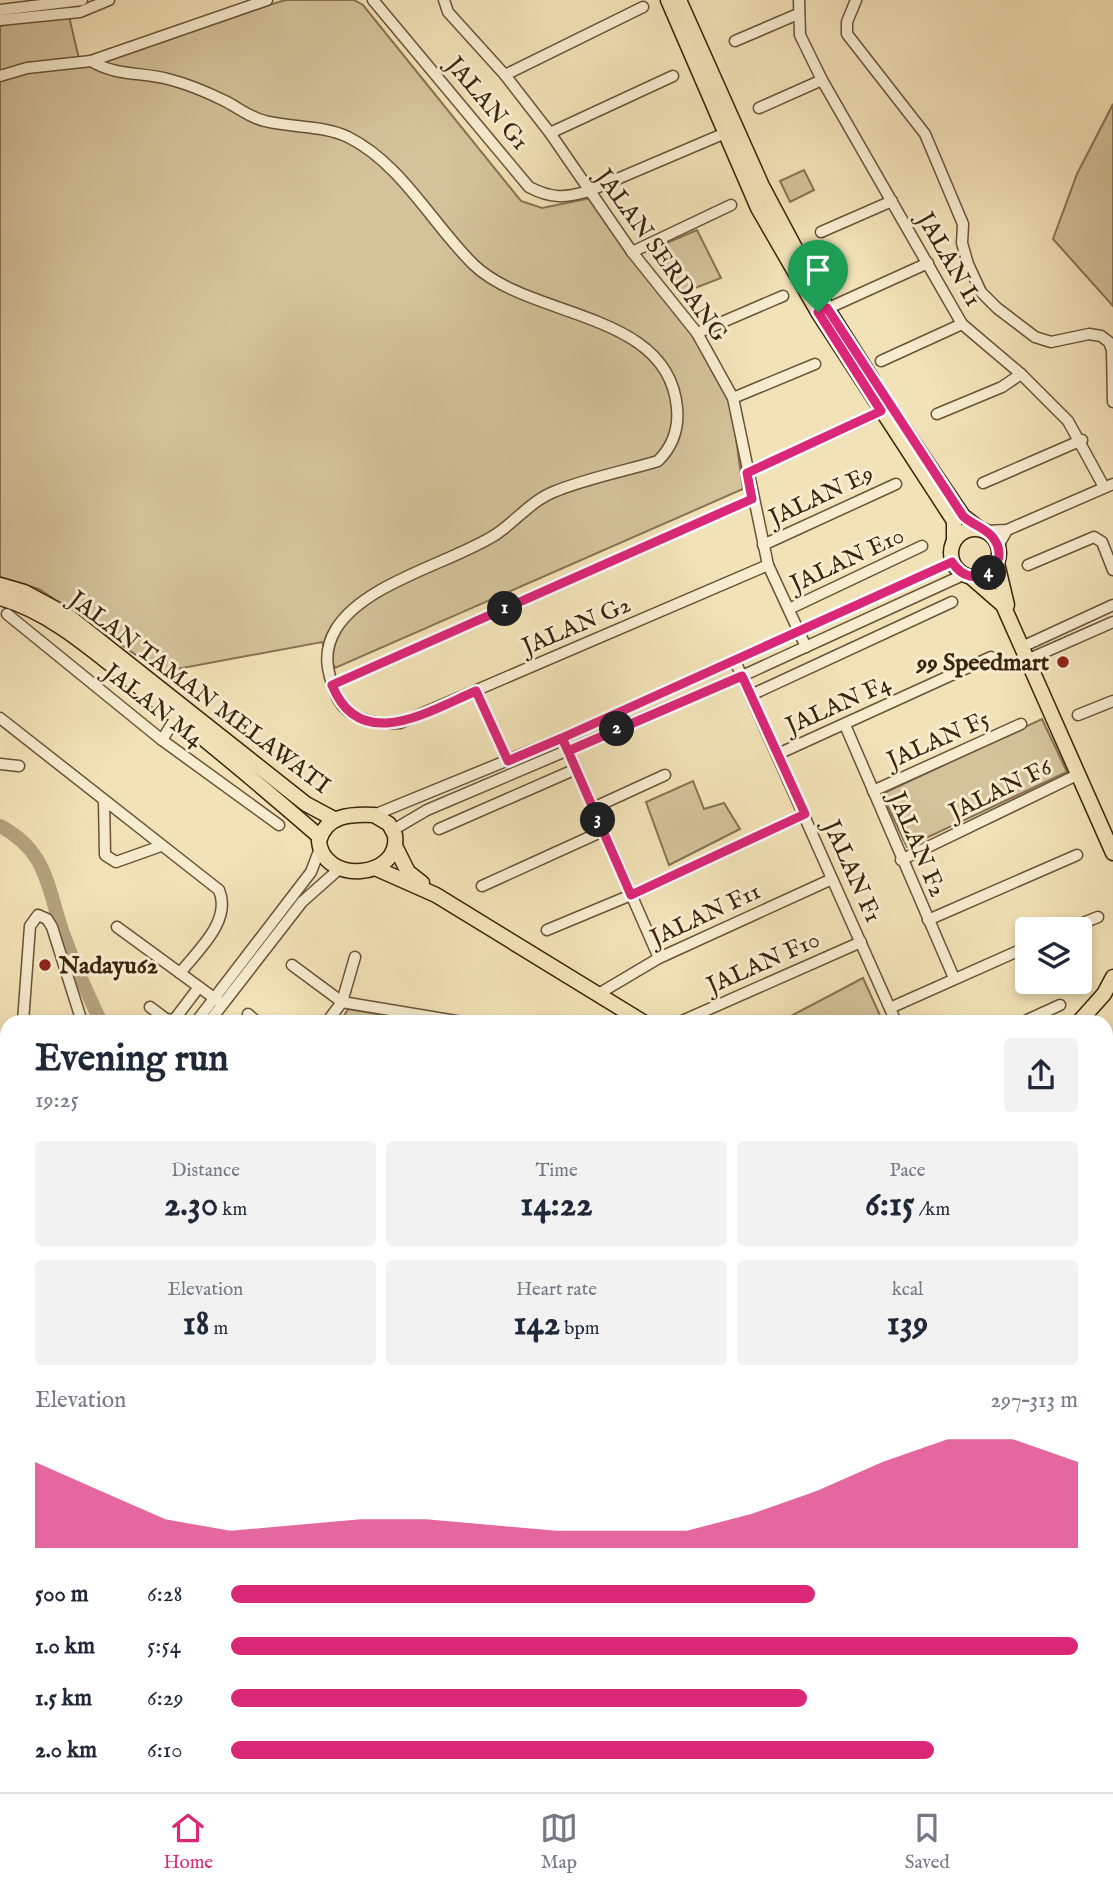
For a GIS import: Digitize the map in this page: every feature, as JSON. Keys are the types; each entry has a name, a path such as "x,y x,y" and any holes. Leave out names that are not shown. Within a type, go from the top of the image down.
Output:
{"main road":[{"path":"668,0 731,131"},
{"path":"679,0 758,208 954,521 952,562 1003,605 1113,853"},
{"path":"885,409 963,516 998,546 997,563 1015,629"},
{"path":"954,541 960,533 982,530"},
{"path":"968,576 986,575 997,563"},
{"name":"JALAN TAMAN MELAWATI","path":"0,585 24,592 66,615 180,711 319,844"},
{"name":"JALAN TAMAN MELAWATI","path":"0,598 19,604 60,625 306,804 334,819"},
{"path":"436,895 408,872 396,846 393,830 374,815 334,819 319,844 323,859 338,870 375,869 436,895 633,1015"},
{"path":"375,869 389,860 396,846"},
{"path":"1086,1015 1113,977"}],"street":[{"path":"0,10 82,0"},
{"path":"0,20 80,12 109,0"},
{"path":"0,76 27,68 92,61 267,0"},
{"name":"JALAN G1","path":"373,0 529,187 547,196 565,198 589,191 731,131"},
{"name":"JALAN SERDANG","path":"444,0 448,12 505,75 550,133 632,252 697,333 733,398 752,499 768,565 806,647"},
{"name":"JALAN I1","path":"799,0 800,35 822,80 962,324 1021,374 1069,421 1109,485 1007,530 982,530"},
{"path":"856,0 847,22 847,34 925,134 963,224 962,243 981,292 997,309 1035,337 1051,342 1089,334 1101,336 1109,342 1112,350 1113,402"},
{"path":"505,75 643,7"},
{"path":"734,41 798,14"},
{"path":"92,61 112,72 167,79 196,89 255,118 333,131 364,146 388,166 476,267 546,305 632,336 661,366 671,386 678,422 667,451 658,461 554,491 492,536 403,578 364,603 337,626 330,641 326,655 332,685 752,499"},
{"path":"550,133 673,76"},
{"path":"760,108 822,80"},
{"path":"821,232 892,201"},
{"path":"632,252 731,205"},
{"path":"823,310 928,263"},
{"path":"697,333 783,296"},
{"path":"881,361 962,324"},
{"path":"733,398 816,364"},
{"path":"937,414 1002,387 1021,374"},
{"path":"747,473 885,409"},
{"path":"984,483 1082,440"},
{"name":"JALAN E9","path":"763,545 896,484"},
{"path":"998,546 1007,530"},
{"path":"1028,565 1094,537 1102,542 1113,570"},
{"name":"JALAN E10","path":"789,609 922,546"},
{"path":"374,815 562,738 952,562"},
{"name":"JALAN G2","path":"332,685 338,701 359,718 381,724 400,723 768,565"},
{"path":"393,830 427,810 968,576"},
{"path":"751,695 952,602"},
{"path":"1026,653 1113,605"},
{"name":"JALAN M4","path":"7,614 162,740 279,825"},
{"path":"1026,653 1113,622"},
{"name":"JALAN F4","path":"778,754 992,657"},
{"name":"JALAN F1","path":"735,660 893,1015"},
{"path":"476,691 508,761"},
{"path":"1078,715 1113,701"},
{"path":"162,740 180,711"},
{"path":"0,718 219,890 225,903 218,923 180,973"},
{"name":"JALAN F5","path":"873,791 1021,724"},
{"name":"JALAN F2","path":"845,725 954,978"},
{"path":"562,738 659,958"},
{"path":"0,764 19,766"},
{"path":"439,829 576,769"},
{"name":"JALAN F6","path":"901,860 1079,774"},
{"path":"593,808 666,775"},
{"path":"104,801 105,855 110,860 116,862 161,846"},
{"path":"547,930 631,895 805,814"},
{"path":"482,886 603,831"},
{"path":"212,1015 311,872 319,844"},
{"path":"928,920 1077,855"},
{"path":"204,1015 219,1002 302,902 338,870"},
{"name":"JALAN F11","path":"600,993 659,958 832,878"},
{"path":"24,1015 30,926 38,915 47,919 52,927 80,1015"},
{"path":"1092,919 1098,917"},
{"path":"117,927 219,1002"},
{"name":"JALAN F10","path":"696,1015 861,942"},
{"path":"890,1008 1015,952"},
{"path":"332,1015 342,1002 355,957"},
{"path":"292,965 342,1002 420,1015"},
{"path":"178,1015 200,987"},
{"path":"1038,1015 1060,1005"},
{"path":"150,1007 161,1015"}],"shaded area":[{"path":"286,0 354,0 363,5 521,201 542,208 591,198 698,336 730,394 743,489 335,668 322,642 161,672 39,589 0,577 0,26 68,12 79,59"},
{"path":"1113,104 1113,306 1053,239 1077,174"},
{"path":"804,170 814,190 790,202 780,181"},
{"path":"697,230 721,278 682,293 648,251"},
{"path":"1042,719 1067,772 907,847 882,794"},
{"path":"693,781 704,809 724,803 740,829 669,865 646,802"},
{"path":"863,978 880,1015 793,1015"},
{"path":"348,1009 384,1015 344,1015"}],"waterway":[{"path":"0,826 16,836 37,859 49,886 63,933 98,1015"}],"place":[{"name":"99 Speedmart","path":"1063,662"},
{"name":"Nadayu62","path":"45,965"}],"route":[{"path":"818,312 827,308 889,407 963,516 988,532 995,540 999,555 997,563 986,575 972,578 963,575 952,562 562,738 631,895 805,814 742,676 568,751 562,738 508,761 476,691 400,723 372,723 359,718 338,701 332,685 752,499 747,473 881,411 818,312"}]}
